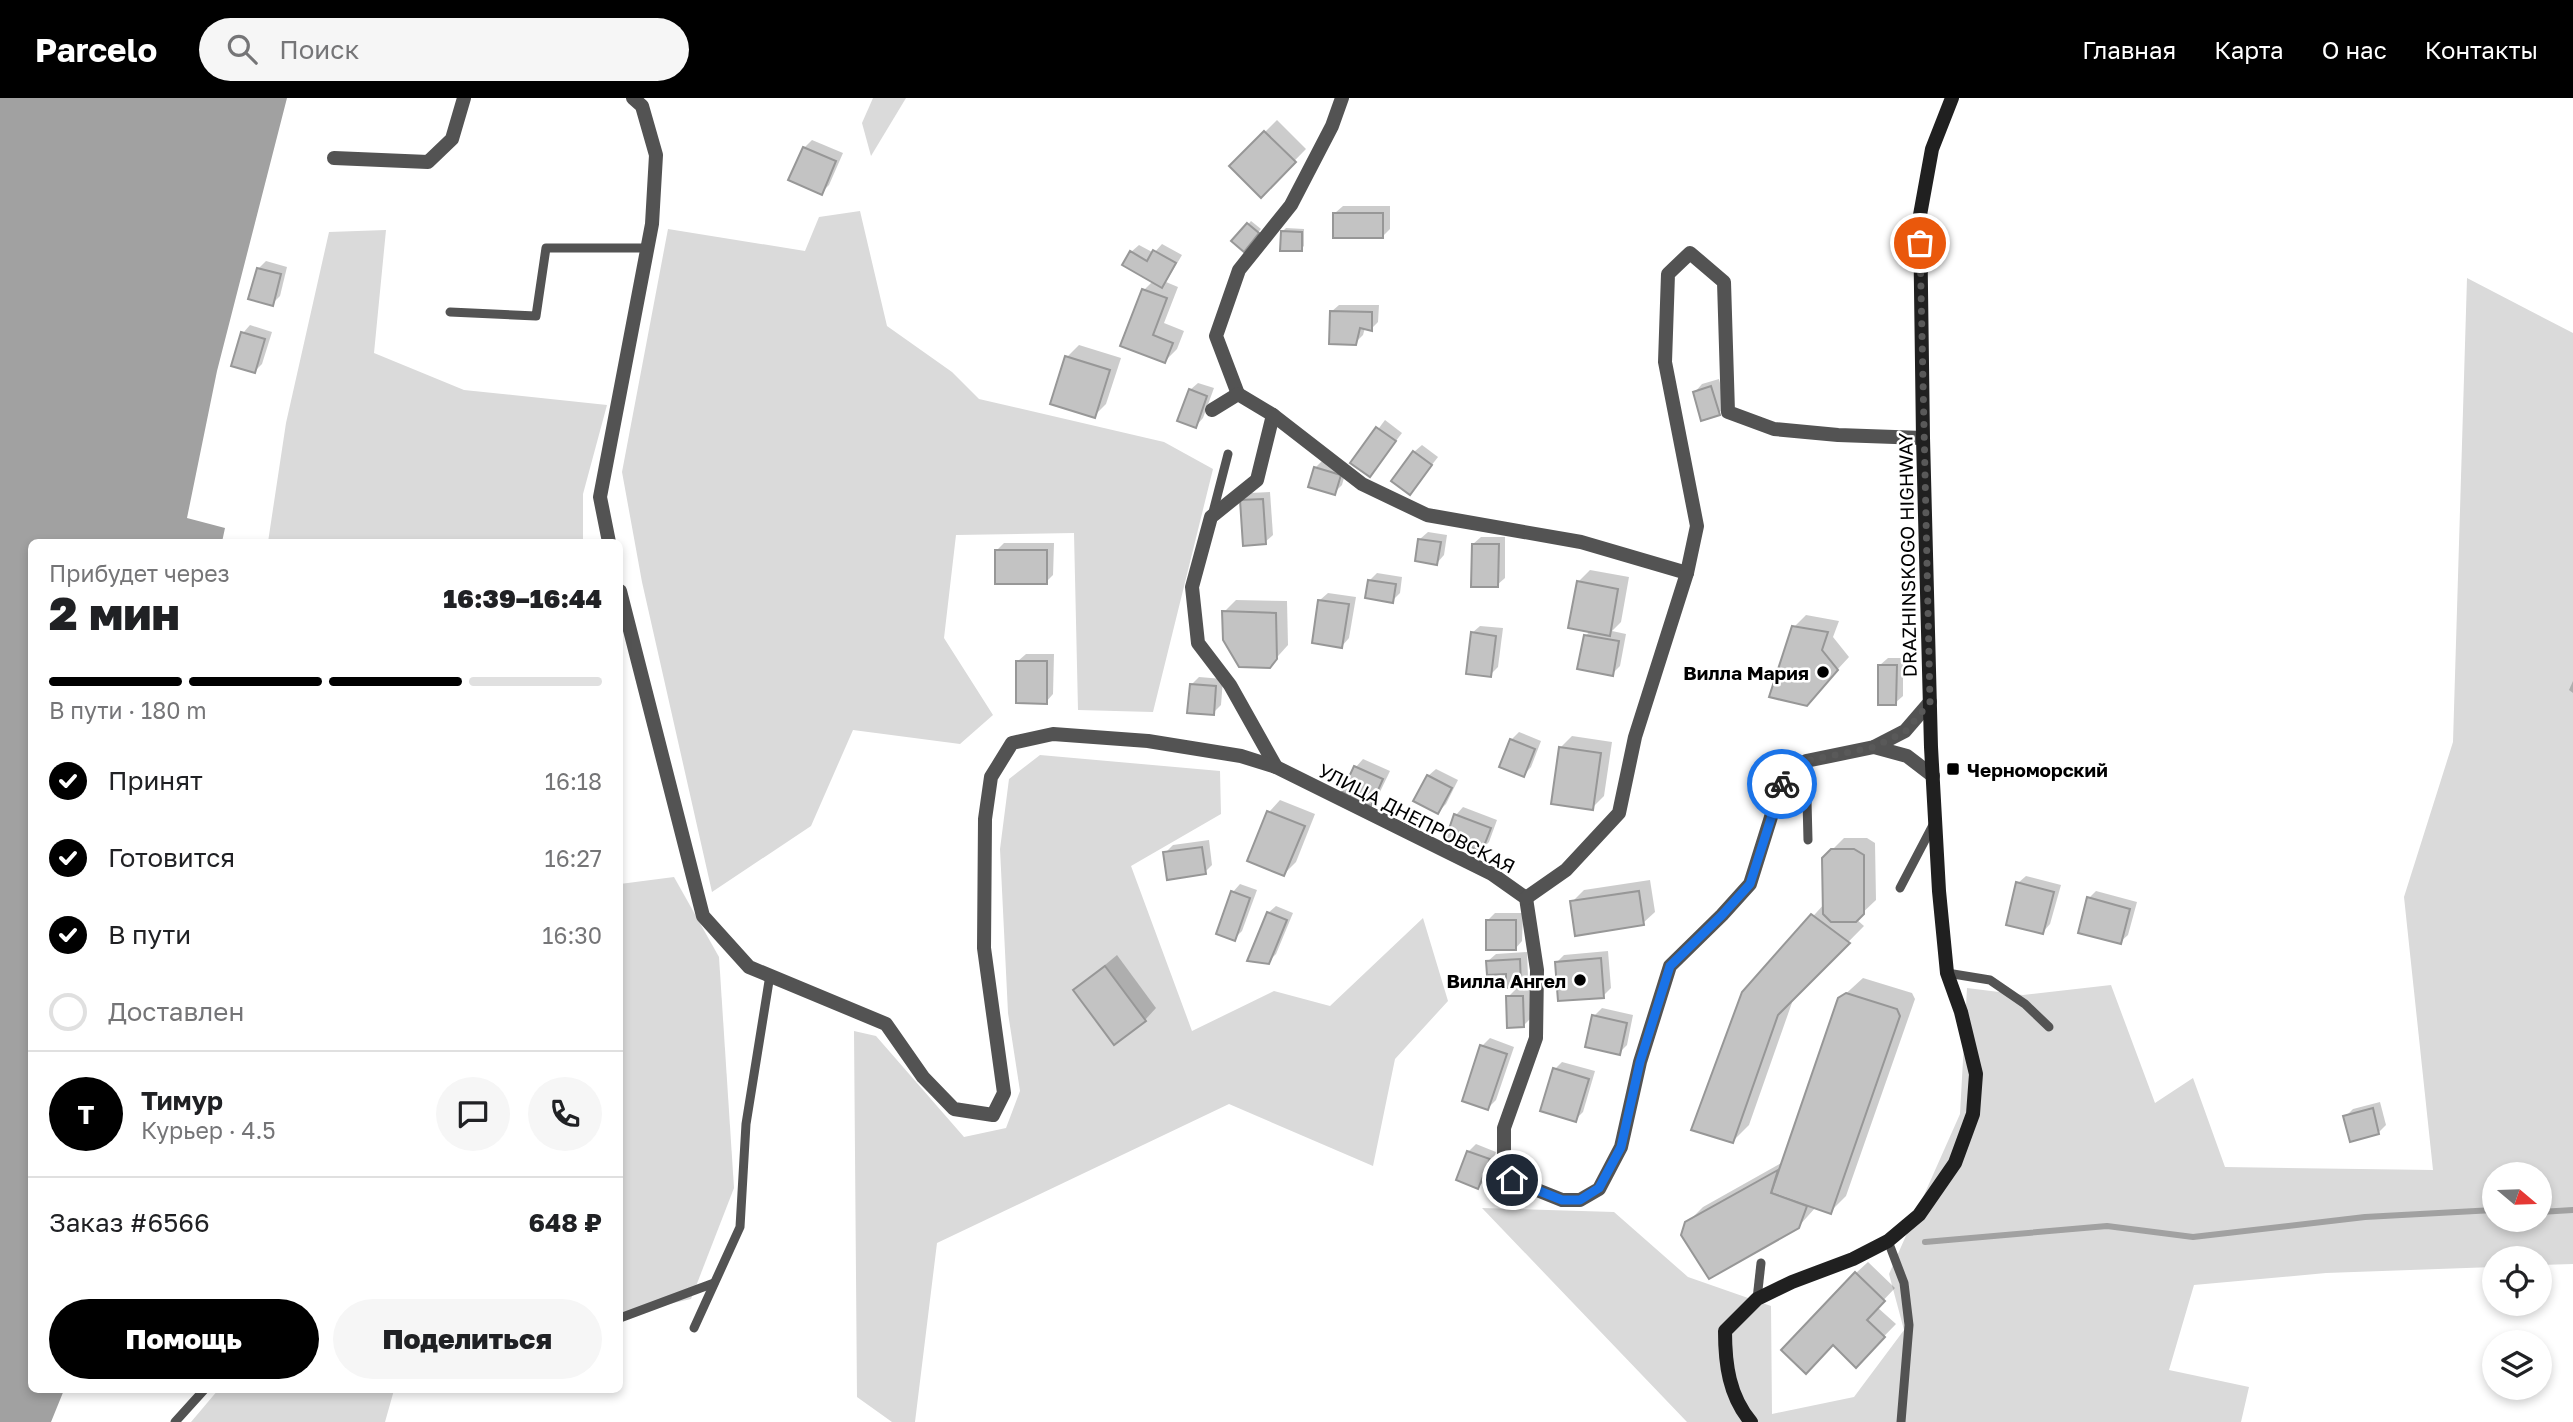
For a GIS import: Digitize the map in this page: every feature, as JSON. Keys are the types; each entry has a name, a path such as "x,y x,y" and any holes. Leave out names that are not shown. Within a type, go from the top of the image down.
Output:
{"main road":[{"name":"DRAZHINSKOGO HIGHWAY","path":"1751,1422 1738,1407 1725,1364 1725,1331 1757,1299 1792,1282 1853,1259 1888,1241 1919,1215 1955,1163 1973,1114 1976,1074 1961,1012 1947,973 1935,820 1923,438 1920,215 1932,149 1952,98"}],"street":[{"path":"334,158 428,162 452,139 464,98"},
{"path":"609,539 600,497 652,224 656,155 642,106 634,98"},
{"path":"1342,98 1332,126 1291,205 1239,270 1216,336 1238,394 1273,415 1362,484 1427,515 1581,542 1688,573"},
{"path":"1526,898 1566,870 1619,813 1635,737 1688,573 1697,526 1665,362 1668,274 1690,253 1724,282 1728,412 1774,429 1838,435 1923,438"},
{"path":"1212,410 1238,394"},
{"path":"1273,415 1257,480 1212,517 1192,587 1198,643 1230,685 1276,767"},
{"path":"623,603 703,916 749,967 770,975"},
{"path":"1806,761 1874,747 1905,732 1930,702"},
{"name":"УЛИЦА ДНЕПРОВСКАЯ","path":"770,975 886,1024 923,1077 954,1108 993,1115 1004,1093 984,948 985,819 991,777 1012,743 1053,734 1148,741 1241,756 1276,767 1492,874 1526,898 1537,970 1536,1038 1504,1128 1504,1156 1512,1180 1562,1200 1580,1200 1599,1188 1621,1147 1640,1062 1670,966 1750,884 1782,785 1806,761"},
{"path":"1874,747 1907,756 1933,776"}],"lane":[{"path":"450,312 536,316 546,248 648,248"},
{"path":"1212,517 1228,454"},
{"path":"1806,761 1808,841"},
{"path":"1900,888 1935,820"},
{"path":"1947,973 1990,980 2025,1004 2049,1027"},
{"path":"694,1328 740,1227 746,1124 770,975"},
{"path":"1888,1241 1904,1283 1909,1325 1900,1422"},
{"path":"1757,1299 1761,1263"},
{"path":"623,1317 714,1283"},
{"path":"176,1422 201,1393"}],"shaded area":[{"path":"0,98 287,98 217,371 187,518 225,528 223,539 28,539 28,1393 63,1393 51,1422 0,1422"},
{"path":"873,98 906,98 871,156 862,123"},
{"path":"860,211 887,326 952,372 979,399 1164,442 1213,469 1153,712 1078,710 1074,533 956,535 944,638 993,715 960,744 853,730 811,826 712,892 642,582 622,472 668,229 805,251 819,217"},
{"path":"386,230 374,353 464,390 607,405 583,494 583,539 268,539 286,423 329,232"},
{"path":"2467,278 2573,333 2573,1264 2552,1265 2552,1246 2482,1246 2482,1267 2326,1273 2194,1285 2169,1370 2249,1387 2241,1422 1687,1422 1482,1208 1614,1212 1688,1277 1771,1306 1772,1414 1854,1397 1904,1330 1889,1274 1960,1114 1967,988 2023,995 2111,985 2155,1103 2193,1078 2225,1167 2433,1170 2404,897 2453,742"},
{"path":"1040,755 1220,771 1221,814 1131,866 1192,1031 1274,991 1330,1006 1423,918 1448,1001 1395,1059 1373,1166 1229,1104 937,1243 915,1422 892,1422 857,1397 854,1031 876,1036 964,1137 1006,1128 1020,1091 1008,1013 1000,849 1009,779"},
{"path":"674,877 719,957 734,1188 691,1299 623,1314 623,884"},
{"path":"215,1393 393,1393 385,1422 191,1422"}],"building":[{"path":"1264,131 1296,162 1261,198 1229,166"},
{"path":"803,147 836,161 822,195 788,180"},
{"path":"1333,213 1383,213 1383,238 1333,238"},
{"path":"1247,223 1259,233 1244,252 1231,241"},
{"path":"1281,231 1302,232 1302,251 1280,251"},
{"path":"1153,250 1176,263 1162,288 1122,265 1130,251 1147,261"},
{"path":"257,268 281,274 273,306 248,299"},
{"path":"1142,289 1167,298 1153,335 1173,343 1165,363 1120,346"},
{"path":"1330,311 1372,312 1372,331 1360,328 1356,345 1329,344"},
{"path":"241,332 265,339 255,373 231,366"},
{"path":"1065,356 1110,370 1095,418 1050,404"},
{"path":"1711,386 1720,415 1701,421 1693,392"},
{"path":"1189,389 1207,396 1196,428 1177,421"},
{"path":"1376,427 1396,441 1370,477 1350,463"},
{"path":"1413,451 1432,465 1410,495 1391,481"},
{"path":"1314,467 1341,475 1335,495 1308,487"},
{"path":"1263,499 1266,544 1243,546 1240,500"},
{"path":"1418,539 1441,542 1437,565 1415,561"},
{"path":"1472,544 1499,544 1498,587 1471,587"},
{"path":"995,550 1047,550 1047,584 995,584"},
{"path":"1368,580 1396,584 1393,603 1365,598"},
{"path":"1577,581 1618,589 1610,636 1568,628"},
{"path":"1318,600 1349,604 1342,648 1312,643"},
{"path":"1222,611 1276,613 1277,659 1270,668 1239,667 1223,640"},
{"path":"1792,626 1828,632 1822,650 1838,670 1807,706 1769,697"},
{"path":"1471,632 1496,636 1491,677 1466,674"},
{"path":"1584,635 1619,641 1613,676 1577,669"},
{"path":"1016,661 1047,661 1047,704 1016,703"},
{"path":"1878,665 1897,665 1896,705 1878,705"},
{"path":"1190,684 1216,686 1214,715 1187,713"},
{"path":"1510,739 1535,749 1524,777 1499,767"},
{"path":"1559,747 1601,753 1593,810 1551,804"},
{"path":"1354,766 1383,779 1371,806 1342,792"},
{"path":"1427,775 1452,788 1438,814 1413,801"},
{"path":"1267,811 1305,826 1284,876 1247,861"},
{"path":"1454,814 1491,828 1482,851 1446,838"},
{"path":"1202,847 1206,874 1167,880 1163,852"},
{"path":"1831,849 1854,849 1864,855 1864,914 1856,922 1831,922 1823,914 1822,858"},
{"path":"2016,882 2054,892 2043,934 2006,925"},
{"path":"1231,891 1250,898 1235,941 1216,934"},
{"path":"1639,891 1644,925 1575,936 1570,901"},
{"path":"2087,897 2130,909 2121,944 2078,933"},
{"path":"1267,912 1287,920 1269,964 1247,961"},
{"path":"1811,914 1850,943 1778,1015 1733,1143 1691,1130 1742,992"},
{"path":"1486,920 1516,920 1516,950 1486,950"},
{"path":"1601,958 1604,998 1558,1001 1555,962"},
{"path":"1520,959 1521,987 1506,988 1506,974 1487,975 1486,961"},
{"path":"1105,966 1146,1021 1114,1045 1073,990"},
{"path":"1846,993 1897,1009 1900,1016 1831,1214 1771,1193 1838,998"},
{"path":"1506,996 1523,996 1524,1027 1507,1028"},
{"path":"1592,1015 1627,1023 1620,1055 1585,1047"},
{"path":"1480,1045 1507,1054 1488,1110 1462,1101"},
{"path":"1553,1068 1589,1079 1576,1122 1540,1111"},
{"path":"2373,1108 2379,1134 2350,1142 2343,1116"},
{"path":"1467,1151 1490,1159 1478,1189 1456,1180"},
{"path":"1778,1170 1771,1193 1807,1206 1799,1228 1709,1279 1681,1235 1685,1222"},
{"path":"1855,1272 1885,1301 1867,1320 1885,1337 1856,1368 1833,1345 1806,1374 1781,1350"}],"waterway":[{"path":"2552,1211 2573,1210"},
{"path":"1925,1242 2107,1226 2193,1237 2365,1217 2482,1211"}],"way so far":[{"path":"1782,784 1806,761 1874,747 1905,732 1930,702 1920,243"}],"place":[{"name":"Вилла Мария","path":"1823,672"},
{"name":"Черноморский","path":"1953,769"},
{"name":"Вилла Ангел","path":"1580,980"}],"route":[{"path":"1512,1180 1562,1200 1580,1200 1599,1188 1621,1147 1640,1062 1670,966 1750,884 1782,784"}]}
